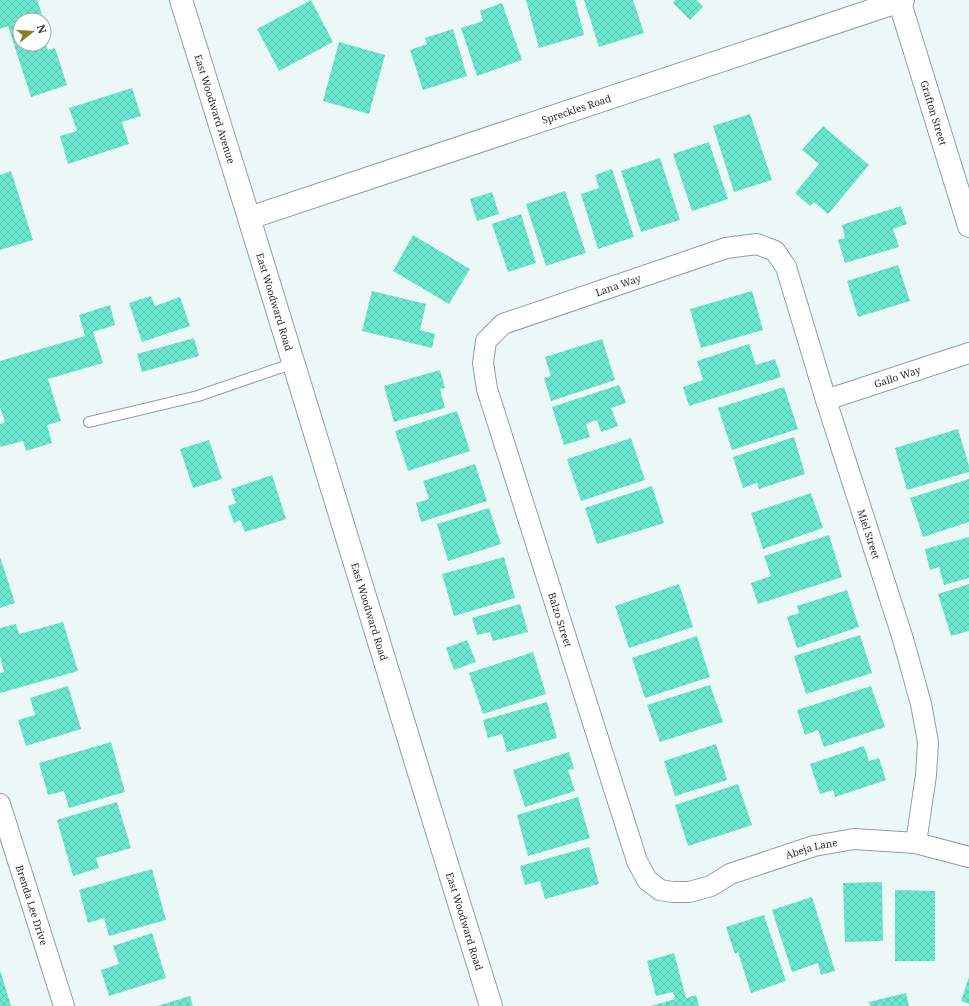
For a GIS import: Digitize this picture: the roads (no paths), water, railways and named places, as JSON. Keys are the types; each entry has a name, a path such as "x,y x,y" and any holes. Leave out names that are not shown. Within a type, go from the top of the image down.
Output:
{"street":[{"name":"East Woodward Avenue","path":"181,0 249,218"},
{"name":"Spreckles Road","path":"249,218 900,0"},
{"name":"Grafton Street","path":"900,0 969,226"},
{"name":"East Woodward Road","path":"249,218 491,1006"},
{"name":"Lana Way","path":"486,341 503,324 726,248 757,244"},
{"name":"Miel Street","path":"757,244 775,251 786,267 826,400 903,639 921,704 928,742 926,775 916,843"},
{"name":"Balzo Street","path":"486,341 483,363 487,389 637,861 647,880 660,890"},
{"name":"Gallo Way","path":"826,400 969,353"},
{"name":"Brenda Lee Drive","path":"0,804 64,1006"},
{"name":"Abeja Lane","path":"660,890 690,892 710,886 730,874 814,846 854,839 916,843 969,857"}],"lane":[{"path":"89,422 198,396 294,362"}]}
